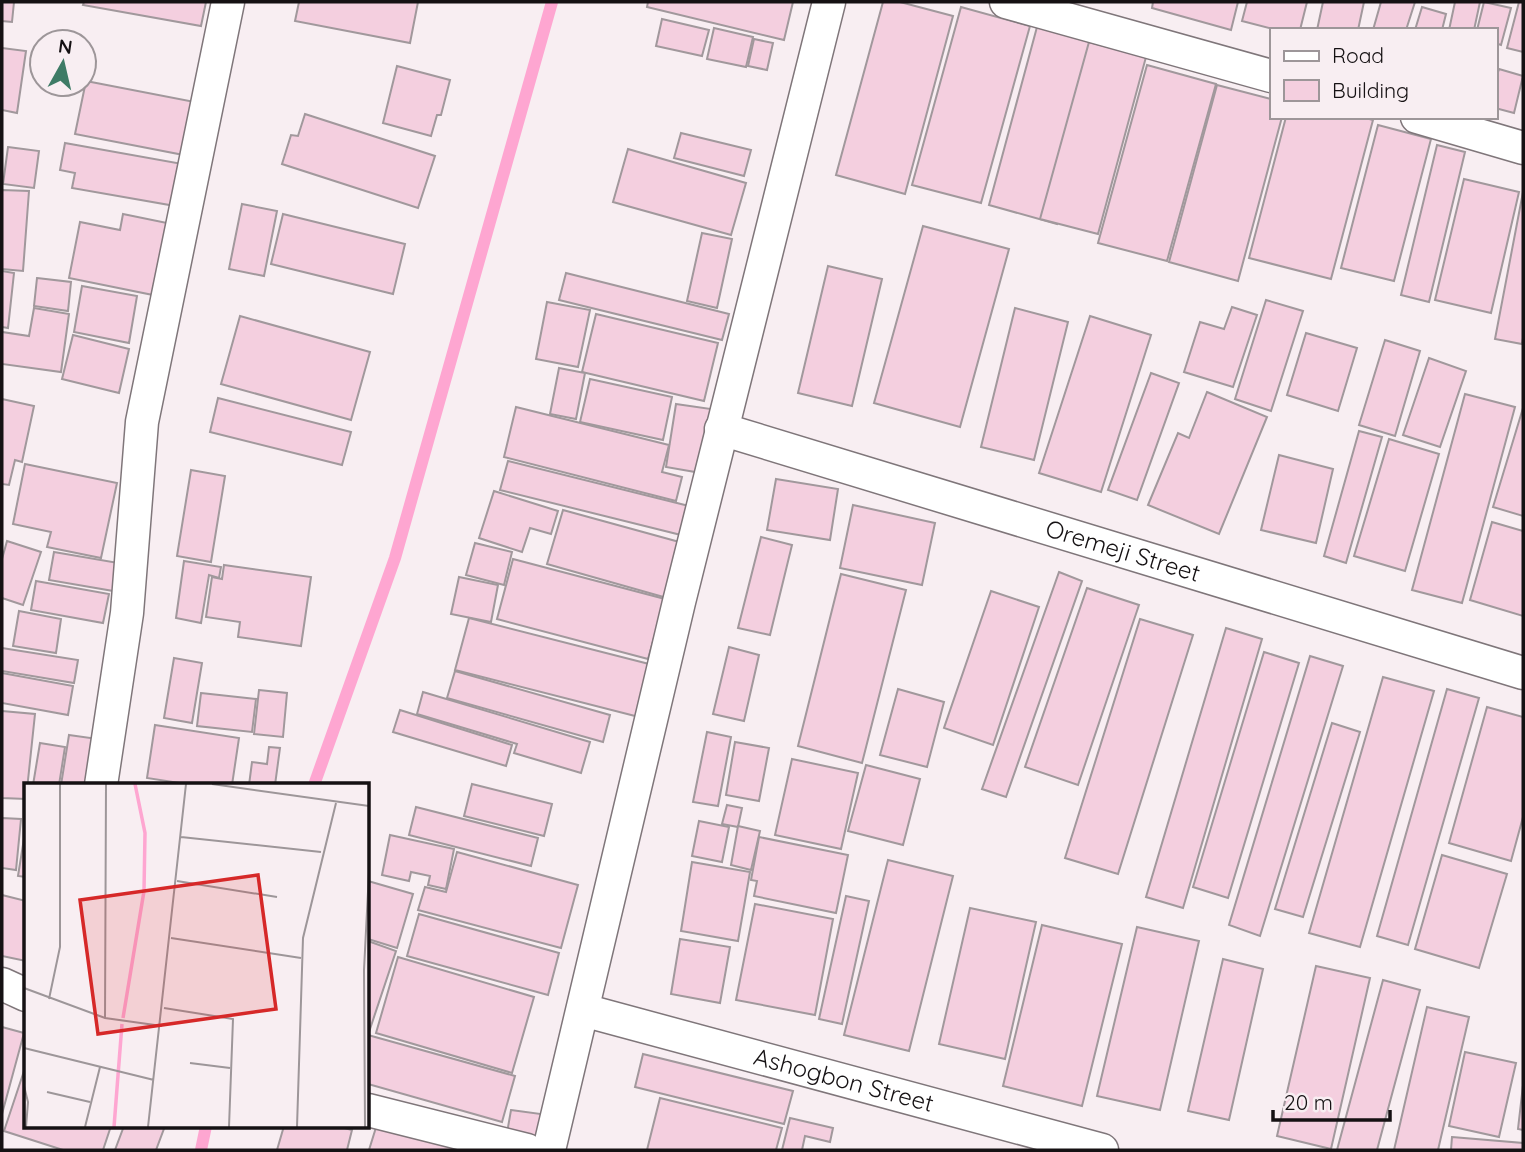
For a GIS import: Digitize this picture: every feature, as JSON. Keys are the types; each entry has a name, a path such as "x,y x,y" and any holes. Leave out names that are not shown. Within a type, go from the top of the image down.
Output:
{"street":[{"path":"101,783 127,613 142,422 228,2"},
{"path":"549,1150 721,429 829,2"},
{"path":"1006,2 1270,76"},
{"path":"1424,119 1523,148"},
{"name":"Oremeji Street","path":"721,429 1523,673"},
{"path":"2,984 24,994"},
{"name":"Ashogbon Street","path":"583,1010 1102,1150"},
{"path":"369,1110 527,1150"}],"building":[{"path":"2,2 14,2 12,22 2,21"},
{"path":"84,2 206,2 201,26 83,5"},
{"path":"299,2 418,2 410,43 295,21"},
{"path":"648,2 793,2 784,40 647,7"},
{"path":"883,2 900,2 953,16 905,194 836,175"},
{"path":"1153,2 1238,2 1231,30 1152,8"},
{"path":"1247,2 1307,2 1300,28 1270,28 1242,21"},
{"path":"1323,2 1364,2 1358,28 1317,28"},
{"path":"1381,2 1415,2 1407,28 1374,28"},
{"path":"1455,2 1480,2 1474,28 1449,28"},
{"path":"1484,2 1511,8 1501,45 1497,44 1497,28 1478,28"},
{"path":"1519,2 1523,2 1523,52 1507,48"},
{"path":"961,7 1030,26 981,203 912,185"},
{"path":"1422,7 1446,14 1442,28 1416,28"},
{"path":"662,19 709,30 702,56 656,46"},
{"path":"1037,27 1106,45 1057,224 989,205"},
{"path":"714,28 753,37 746,67 707,59"},
{"path":"754,39 773,43 767,70 748,66"},
{"path":"1089,42 1146,57 1098,234 1040,219"},
{"path":"2,48 26,51 17,113 2,110"},
{"path":"1147,65 1216,84 1167,261 1098,243"},
{"path":"397,66 450,80 441,115 437,115 431,136 383,123"},
{"path":"1499,69 1523,76 1514,113 1497,109"},
{"path":"98,83 205,104 194,157 75,134 82,98 98,98"},
{"path":"1217,85 1270,99 1270,119 1281,119 1238,281 1169,262"},
{"path":"305,114 435,156 418,208 282,164 291,135 298,136"},
{"path":"1285,119 1373,120 1331,279 1249,258"},
{"path":"1378,125 1431,139 1394,281 1341,268"},
{"path":"681,133 751,150 744,176 674,158"},
{"path":"65,143 188,165 181,207 72,188 75,173 60,170"},
{"path":"1437,145 1465,152 1429,302 1401,295"},
{"path":"8,147 39,151 34,188 3,184"},
{"path":"628,149 746,183 731,235 613,202"},
{"path":"1464,179 1519,192 1491,313 1435,300"},
{"path":"2,190 29,191 23,271 2,269"},
{"path":"1523,192 1523,338 1522,344 1495,339"},
{"path":"242,204 277,211 264,276 229,269"},
{"path":"123,214 167,223 153,295 69,278 80,222 120,230"},
{"path":"283,214 405,244 393,294 271,264"},
{"path":"923,226 1009,249 960,427 874,403"},
{"path":"702,233 732,239 717,308 687,301"},
{"path":"828,266 882,279 852,406 798,393"},
{"path":"2,271 14,273 8,328 2,327"},
{"path":"566,273 729,314 722,340 559,300"},
{"path":"37,278 71,282 68,311 34,306"},
{"path":"82,286 137,296 129,343 74,332"},
{"path":"1266,300 1303,311 1271,411 1235,399"},
{"path":"547,302 590,310 578,367 536,359"},
{"path":"1232,307 1257,315 1233,387 1184,372 1200,322 1224,329"},
{"path":"34,308 69,314 61,372 2,364 2,332 29,336"},
{"path":"1015,308 1068,322 1034,460 981,447"},
{"path":"596,314 718,343 704,401 582,372"},
{"path":"240,316 370,352 351,420 221,384"},
{"path":"1090,316 1151,335 1101,492 1039,473"},
{"path":"1306,333 1357,348 1338,411 1287,395"},
{"path":"73,335 129,349 119,393 62,379"},
{"path":"1385,340 1420,351 1395,436 1359,425"},
{"path":"1429,358 1466,371 1440,447 1403,435"},
{"path":"559,368 585,373 576,419 550,414"},
{"path":"1151,373 1179,383 1137,500 1108,490"},
{"path":"590,379 672,397 663,440 580,422"},
{"path":"1207,392 1267,417 1219,534 1148,505 1178,433 1189,438"},
{"path":"1465,394 1515,407 1462,603 1412,590"},
{"path":"218,398 351,432 342,465 210,432"},
{"path":"2,399 34,406 22,462 15,460 9,485 2,484"},
{"path":"676,404 711,409 701,473 666,467"},
{"path":"516,407 669,445 662,472 682,477 676,501 504,457"},
{"path":"1523,408 1523,516 1493,507"},
{"path":"1359,431 1382,437 1346,563 1324,556"},
{"path":"1389,439 1439,454 1405,571 1354,556"},
{"path":"1279,455 1333,469 1316,543 1261,530"},
{"path":"508,461 689,506 681,535 500,490"},
{"path":"25,464 117,483 101,558 47,547 51,532 13,524"},
{"path":"191,470 225,476 211,562 177,556"},
{"path":"776,479 838,489 830,540 767,530"},
{"path":"494,491 558,511 551,534 530,528 522,552 479,538"},
{"path":"853,505 935,523 922,585 840,568"},
{"path":"563,510 683,543 667,598 547,564"},
{"path":"1492,522 1523,531 1523,616 1470,600"},
{"path":"761,537 792,545 770,635 738,628"},
{"path":"7,541 41,552 23,605 2,598 2,559"},
{"path":"475,543 512,552 504,585 466,575"},
{"path":"54,552 130,565 125,593 49,580"},
{"path":"513,559 665,599 648,659 497,619"},
{"path":"184,561 221,567 219,578 209,575 201,623 176,618"},
{"path":"224,565 311,577 301,646 238,637 240,622 206,617 212,577 222,579"},
{"path":"1059,572 1082,581 1006,797 982,789"},
{"path":"841,574 906,590 862,763 798,746"},
{"path":"459,577 498,585 491,622 451,614"},
{"path":"36,581 109,594 103,623 31,610"},
{"path":"1087,588 1139,605 1078,785 1025,767"},
{"path":"991,591 1039,607 993,745 944,728"},
{"path":"19,611 61,619 56,653 13,646"},
{"path":"469,618 653,665 639,717 455,670"},
{"path":"1140,619 1193,635 1118,874 1065,858"},
{"path":"1226,628 1262,639 1183,908 1146,897"},
{"path":"729,647 759,655 744,721 713,714"},
{"path":"2,648 78,660 74,683 2,671"},
{"path":"1264,652 1299,663 1228,898 1193,887"},
{"path":"1310,656 1343,666 1260,936 1229,925"},
{"path":"174,658 202,663 192,723 164,718"},
{"path":"455,671 610,715 603,742 447,698"},
{"path":"2,673 73,686 68,715 2,703"},
{"path":"1383,677 1434,691 1360,947 1309,933"},
{"path":"898,689 944,702 927,767 880,755"},
{"path":"1447,689 1479,698 1408,945 1377,936"},
{"path":"259,690 287,693 283,737 254,734"},
{"path":"423,692 590,742 581,773 514,753 517,744 417,714"},
{"path":"201,693 256,699 252,732 197,726"},
{"path":"1487,707 1523,717 1523,817 1511,861 1449,843"},
{"path":"400,710 512,745 506,766 393,732"},
{"path":"2,711 35,714 24,799 2,798"},
{"path":"1332,723 1360,732 1303,917 1275,909"},
{"path":"155,725 239,738 232,783 179,783 147,778"},
{"path":"707,732 731,737 718,806 693,802"},
{"path":"69,735 105,740 98,783 61,783"},
{"path":"735,742 769,748 759,801 726,795"},
{"path":"40,743 65,747 59,783 33,783"},
{"path":"269,747 280,748 275,783 249,783 252,762 267,764"},
{"path":"792,759 858,773 841,849 775,835"},
{"path":"866,765 920,779 903,845 848,831"},
{"path":"472,784 552,804 544,836 464,816"},
{"path":"727,805 742,808 738,827 722,824"},
{"path":"416,807 538,838 531,866 409,835"},
{"path":"2,818 21,819 16,870 2,868"},
{"path":"699,821 729,827 722,862 692,856"},
{"path":"738,826 760,831 751,870 731,865"},
{"path":"390,835 454,849 446,889 428,885 430,876 411,872 409,881 382,875"},
{"path":"759,837 848,855 836,913 754,896 757,881 751,880"},
{"path":"24,838 24,877 18,876"},
{"path":"457,852 578,885 561,948 418,910 425,887 446,892"},
{"path":"1442,855 1507,874 1479,968 1415,949"},
{"path":"888,860 953,876 909,1051 844,1035"},
{"path":"692,862 750,872 738,941 681,931"},
{"path":"369,881 413,894 397,948 369,939"},
{"path":"2,895 24,900 24,961 2,956"},
{"path":"846,896 869,901 842,1024 819,1019"},
{"path":"755,904 833,919 815,1015 736,1000"},
{"path":"970,908 1036,922 1005,1059 939,1044"},
{"path":"419,914 559,953 548,995 407,956"},
{"path":"1042,925 1122,944 1082,1106 1003,1086"},
{"path":"1137,927 1199,941 1160,1110 1097,1096"},
{"path":"680,939 730,947 720,1003 671,994"},
{"path":"369,941 396,951 369,1032"},
{"path":"398,957 534,997 512,1073 376,1033"},
{"path":"1223,959 1263,969 1229,1120 1188,1111"},
{"path":"1316,966 1370,978 1331,1149 1277,1136"},
{"path":"1383,980 1420,990 1377,1150 1337,1150"},
{"path":"1427,1007 1469,1017 1438,1150 1394,1150"},
{"path":"2,1027 24,1033 2,1114"},
{"path":"369,1035 515,1076 502,1122 369,1084"},
{"path":"1465,1052 1516,1063 1499,1137 1449,1126"},
{"path":"643,1054 793,1091 784,1124 635,1087"},
{"path":"24,1071 24,1128 110,1128 103,1150 63,1150 4,1131"},
{"path":"1523,1085 1523,1130 1518,1129"},
{"path":"660,1098 782,1128 776,1150 647,1150"},
{"path":"511,1110 541,1114 538,1137 507,1133"},
{"path":"790,1118 833,1128 830,1142 805,1136 802,1150 782,1150"},
{"path":"378,1121 483,1150 369,1150"},
{"path":"123,1128 164,1128 156,1150 115,1150"},
{"path":"283,1128 352,1130 347,1150 277,1150"},
{"path":"1452,1137 1523,1143 1523,1150 1451,1150"}],"waterway":[{"path":"315,783 395,558 552,2"},
{"path":"201,1150 206,1128"}]}
